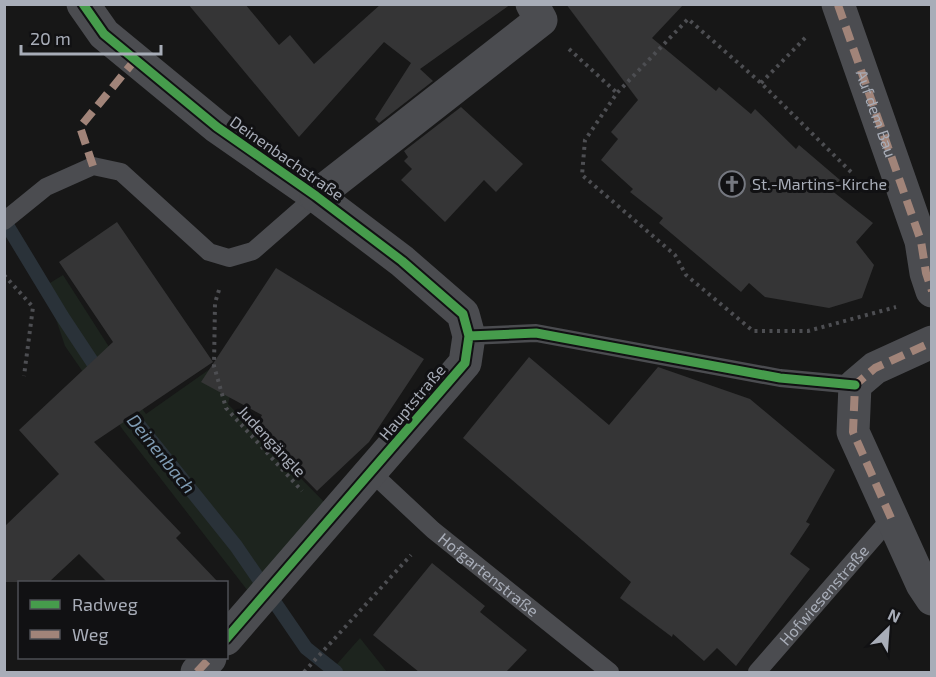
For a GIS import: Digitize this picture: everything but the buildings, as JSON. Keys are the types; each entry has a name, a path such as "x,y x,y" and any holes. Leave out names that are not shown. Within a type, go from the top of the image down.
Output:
{"street":[{"name":"Deinenbachstraße","path":"83,4 104,34 199,112 402,261 463,314 469,336"},
{"name":"Auf dem Bau","path":"838,5 921,241 926,273 932,291"},
{"name":"Deinenbachstraße","path":"316,196 536,12"},
{"name":"Hauptstraße","path":"228,637 465,363 469,336"},
{"path":"932,342 875,368 855,385 853,432 891,518 932,599"},
{"path":"196,672 208,659"}],"lane":[{"path":"4,221 46,187 93,166 122,172 209,252 229,258"},
{"name":"Deinenbachstraße","path":"229,258 253,251 316,196"},
{"path":"469,336 536,333 780,378 855,385"},
{"name":"Hofgartenstraße","path":"371,472 433,530 610,672"},
{"name":"Hofwiesenstraße","path":"757,672 891,518"}],"path":[{"path":"761,83 838,5"},
{"path":"854,174 761,83 688,19 616,93 585,140 582,175 675,255 686,275 753,331 808,331 898,306"},
{"path":"587,68 616,93"},
{"path":"4,275 33,307 24,376"},
{"path":"304,672 433,530"}],"shaded area":[{"path":"63,275 111,350 103,357 146,414 217,364 230,396 228,404 328,506 251,595 123,430 65,346 45,286"},
{"path":"360,638 387,672 330,672"}],"waterway":[{"name":"Deinenbach","path":"4,220 101,375"},
{"name":"Deinenbach","path":"121,403 236,546 306,648 336,672"}],"marked path":[{"path":"838,5 921,241 926,273 932,291"},
{"path":"93,166 80,127 135,60"},
{"path":"891,518 853,432 855,385 875,368 932,342"},
{"path":"197,672 209,659"}],"cycle path":[{"path":"83,4 104,34 217,127 316,196 402,261 463,314 469,336 465,363 228,637"},
{"path":"469,336 536,333 780,378 855,385"}],"place":[{"name":"St.-Martins-Kirche","path":"732,184"}]}
